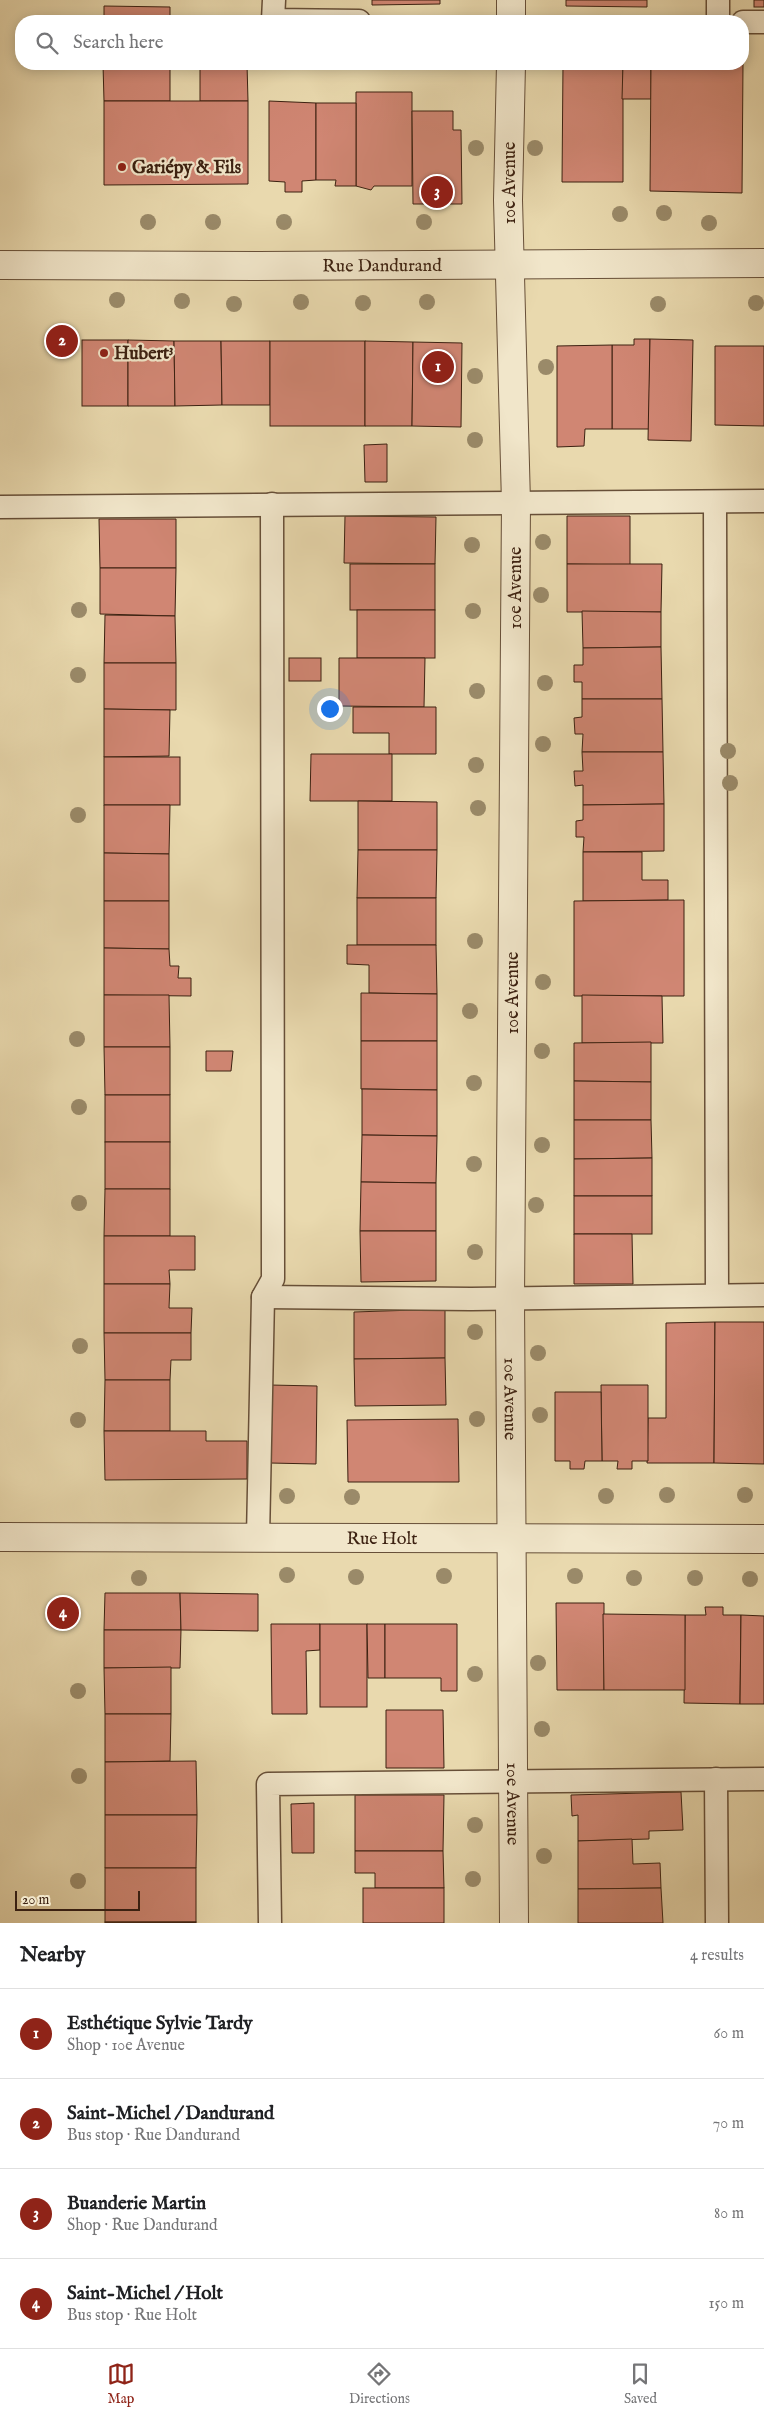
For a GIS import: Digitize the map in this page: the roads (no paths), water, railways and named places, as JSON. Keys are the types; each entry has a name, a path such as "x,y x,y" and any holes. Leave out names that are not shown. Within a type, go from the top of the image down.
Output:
{"street":[{"path":"511,0 511,15"},
{"name":"10e Avenue","path":"511,70 509,263 516,504 510,1298 515,1781 514,1923"},
{"name":"Rue Dandurand","path":"0,264 258,266 509,263 764,263"},
{"name":"Rue Holt","path":"0,1537 258,1536 764,1540"}],"lane":[{"path":"274,0 274,15"},
{"path":"718,0 718,15"},
{"path":"749,22 764,22"},
{"path":"0,507 764,501"},
{"path":"715,502 717,1294"},
{"path":"258,1536 263,1297 273,1279 272,504"},
{"path":"263,1297 510,1298 717,1294 764,1295"},
{"path":"270,1923 268,1784 764,1779"},
{"path":"716,1780 717,1923"}],"place":[{"name":"Gariépy & Fils","path":"122,167"},
{"name":"Buanderie Martin","path":"437,192"},
{"name":"Saint-Michel / Dandurand","path":"62,341"},
{"name":"Hubert³","path":"104,353"},
{"name":"Esthétique Sylvie Tardy","path":"438,367"},
{"name":"Saint-Michel / Holt","path":"63,1613"}]}
